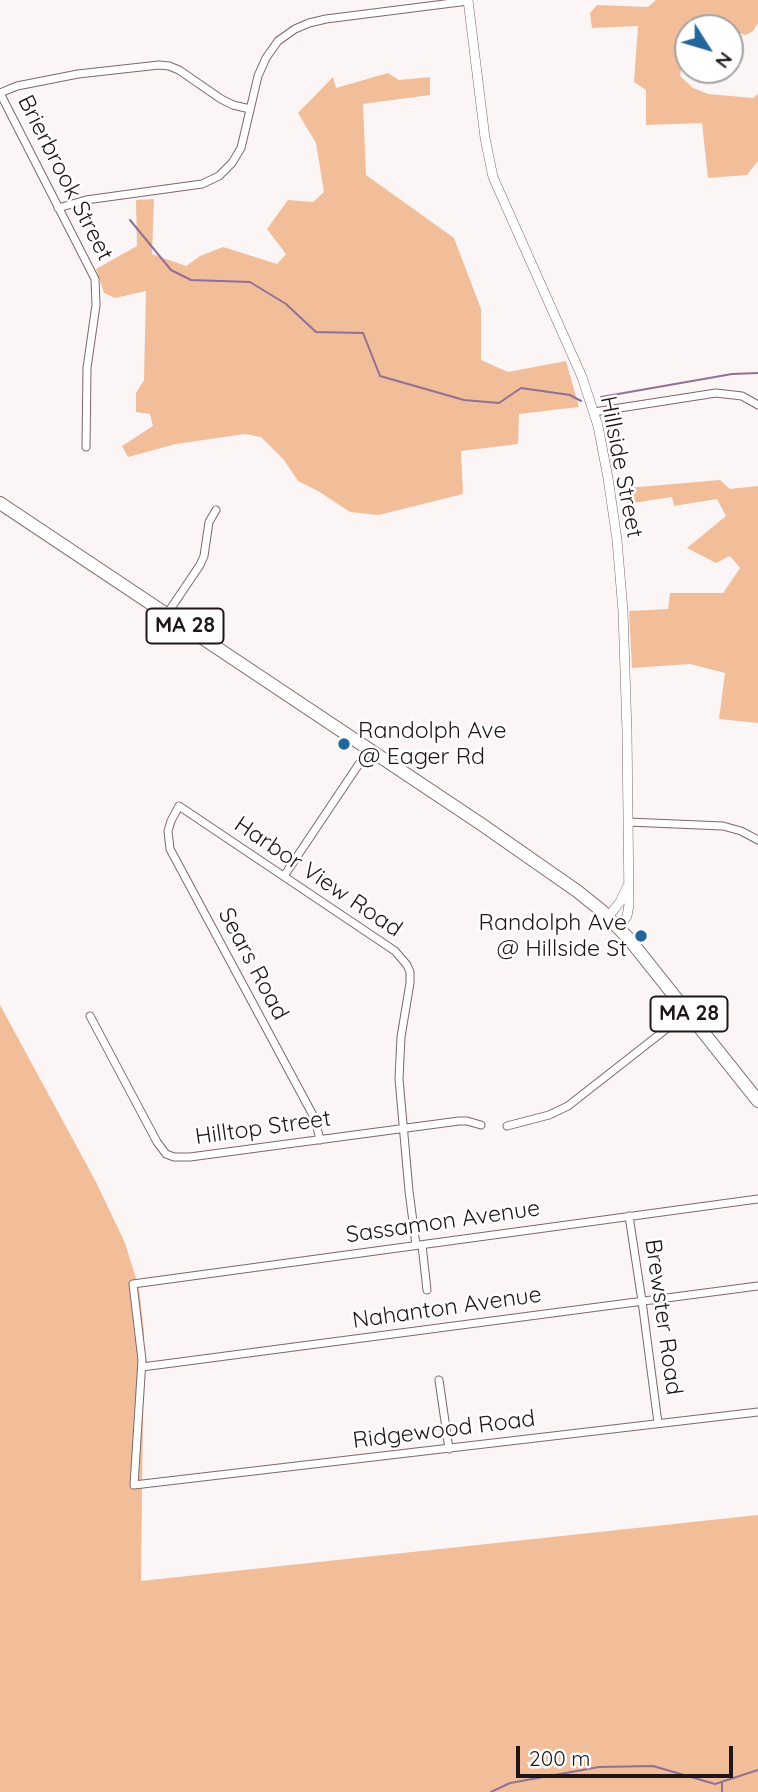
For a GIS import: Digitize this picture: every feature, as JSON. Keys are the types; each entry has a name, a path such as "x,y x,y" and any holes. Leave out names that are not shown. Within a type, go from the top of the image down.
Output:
{"main road":[{"name":"MA 28","path":"0,503 555,874 588,899 619,927 640,951 758,1101"}],"street":[{"path":"58,208 79,201 214,180 228,168 239,153 258,76 266,58 278,41 295,29 326,19 468,1"},
{"name":"Hillside Street","path":"468,1 485,138 493,177 574,359 594,412 608,478 622,591 627,732 629,910 619,927"},
{"path":"0,93 23,85 78,74 159,65 179,70 221,99 250,109"},
{"name":"Brierbrook Street","path":"0,93 93,273 96,284 88,361 86,447"},
{"path":"594,412 716,393 742,396 758,405"},
{"path":"167,614 200,565 209,522 216,510"},
{"path":"284,876 369,749"},
{"name":"Harbor View Road","path":"179,806 395,951 408,968 410,983 399,1062 400,1096 409,1191 427,1290"},
{"name":"Sears Road","path":"179,806 168,831 170,849 314,1119 320,1139"},
{"path":"628,822 723,826 758,840"},
{"name":"Hillside Street","path":"608,917 622,898 629,878"},
{"path":"507,1126 549,1115 568,1106 688,1012"},
{"name":"Hilltop Street","path":"90,1016 157,1142 170,1156 190,1157 463,1120 481,1125"},
{"name":"Sassamon Avenue","path":"142,1367 133,1284 758,1199"},
{"name":"Brewster Road","path":"629,1216 658,1423"},
{"name":"Nahanton Avenue","path":"142,1367 758,1286"},
{"name":"Ridgewood Road","path":"142,1367 134,1485 758,1412"},
{"path":"439,1380 449,1449"}],"shaded area":[{"path":"656,0 758,0 758,23 753,31 746,35 744,14 674,14 674,84 689,84 708,94 753,98 758,94 758,161 747,175 708,178 702,123 646,125 646,90 634,82 638,26 592,28 590,13 597,5 648,7"},
{"path":"388,73 399,80 430,77 430,95 363,104 366,175 454,238 481,309 481,360 508,372 566,361 579,407 519,414 518,444 461,451 463,494 379,515 350,512 298,481 284,460 261,437 245,434 176,444 128,457 122,446 153,426 150,414 136,412 136,393 144,380 146,291 115,298 104,293 96,269 137,246 136,200 154,199 152,254 186,266 200,256 223,247 277,264 286,254 267,229 288,200 313,202 324,192 316,143 298,113 333,77 336,88"},
{"path":"720,480 730,489 758,486 758,723 719,719 725,673 690,664 632,668 629,611 668,609 670,593 723,593 740,568 730,556 716,563 687,548 726,516 717,499 674,506 672,497 627,504 627,488"},
{"path":"0,1005 96,1182 125,1243 139,1288 144,1332 141,1581 758,1515 758,1792 0,1792"}],"waterway":[{"path":"130,220 171,270 191,280 250,282 286,304 316,332 363,333 380,376 464,400 499,403 521,388 570,395 581,401"},
{"path":"601,397 732,374 758,373"},
{"path":"491,1792 510,1783 599,1767 653,1766 715,1784 758,1770"},
{"path":"722,1783 722,1792"}],"place":[{"name":"Randolph Ave @ Eager Rd","path":"344,744"},
{"name":"Randolph Ave @ Hillside St","path":"641,936"}]}
